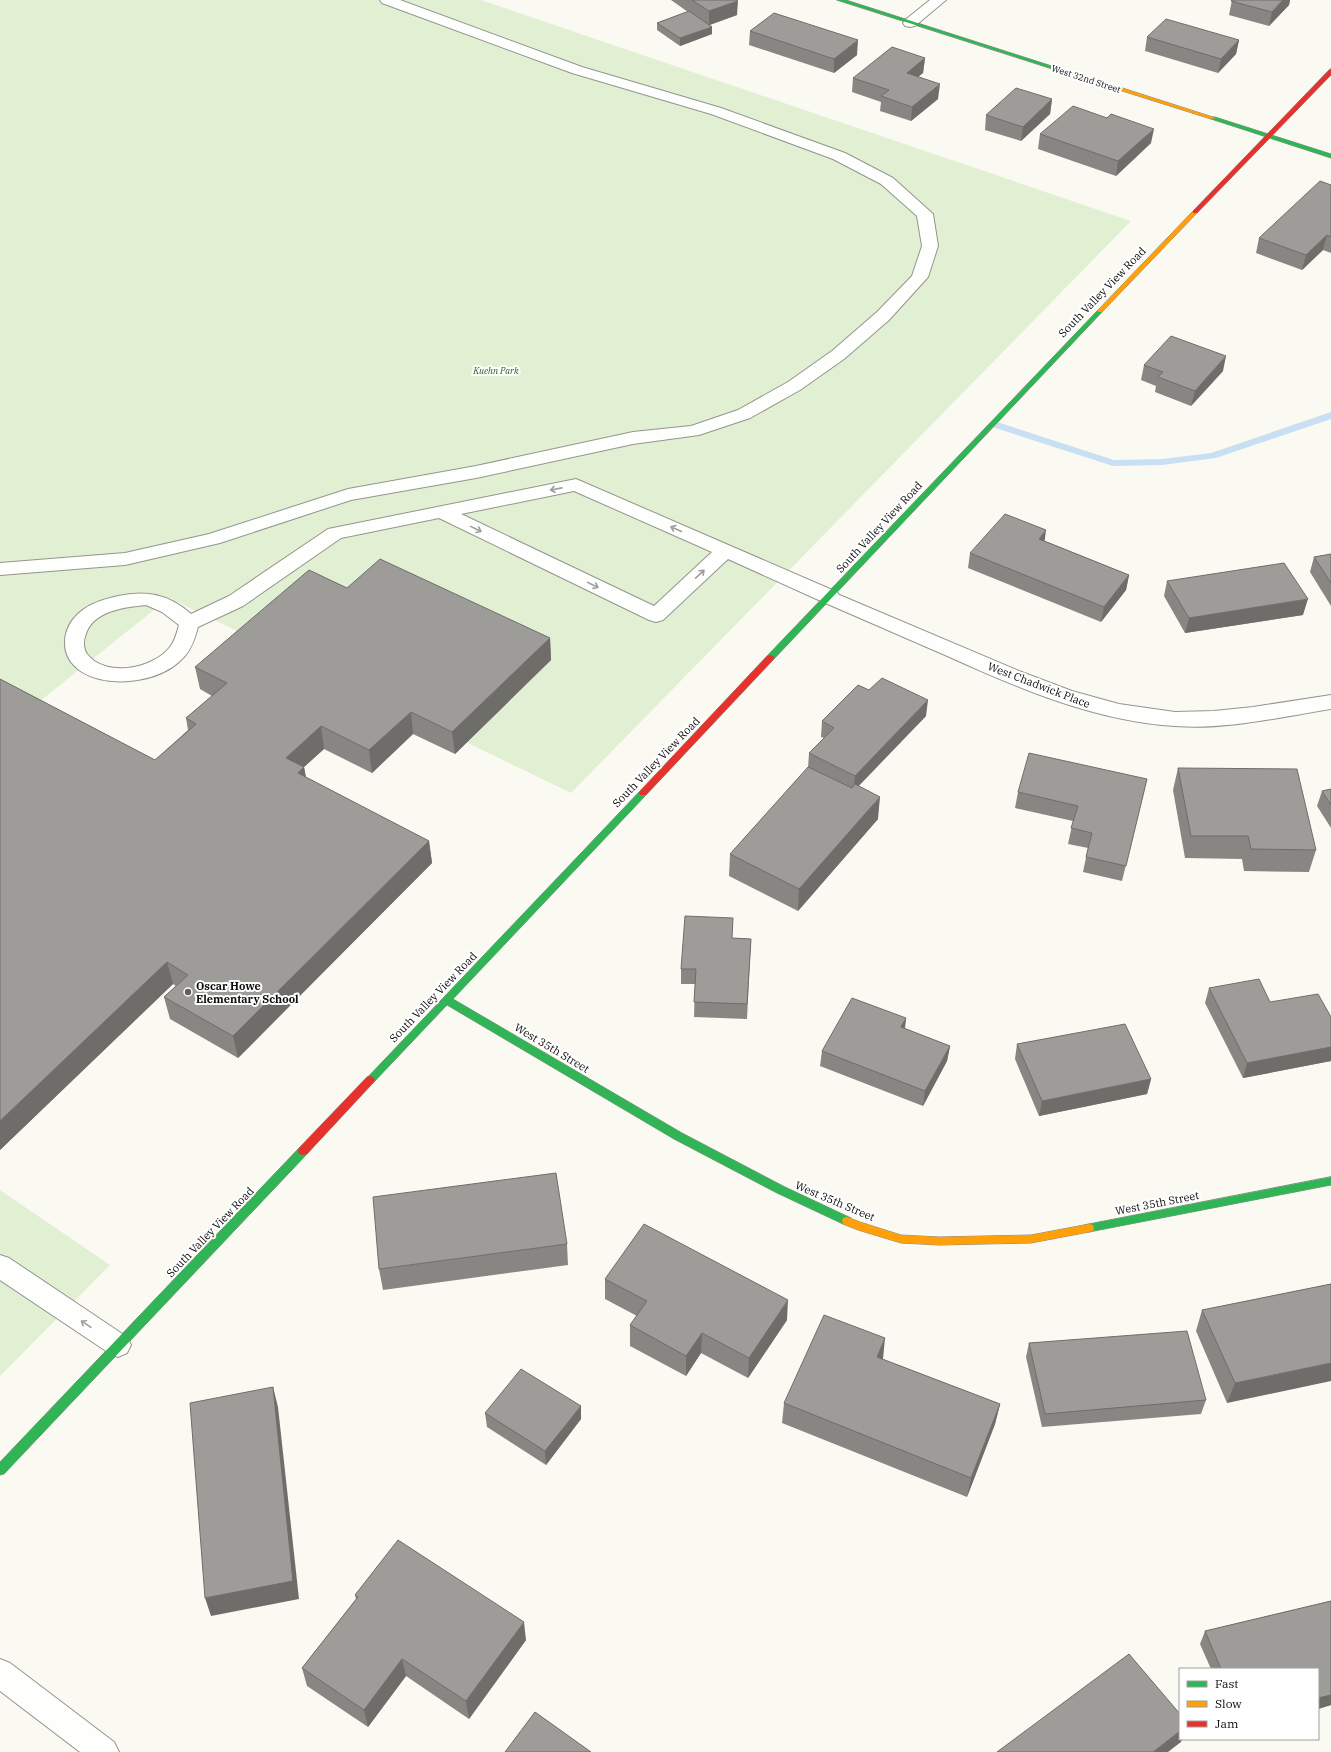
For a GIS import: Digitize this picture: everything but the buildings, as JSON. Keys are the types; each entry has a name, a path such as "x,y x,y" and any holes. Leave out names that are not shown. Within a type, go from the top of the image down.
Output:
{"street":[{"path":"0,569 125,559 213,539 348,496 476,472 633,438 693,431 744,414 794,386 838,355 883,316 920,277 930,246 925,214 887,181 839,156 716,111 577,70 387,0"},
{"name":"West 32nd Street","path":"840,0 1331,156"},
{"path":"910,23 939,0"},
{"name":"South Valley View Road","path":"0,1470 830,597 1089,322 1331,71"},
{"name":"West Chadwick Place","path":"189,623 236,601 335,533 576,485 982,663 1055,693 1094,706 1140,716 1177,719 1221,717 1331,702"},
{"path":"440,512 656,615 725,551"},
{"path":"146,599 162,603 176,610 189,623 184,644 175,655 161,665 143,672 124,674 106,673 90,668 79,658 74,647 75,635 81,623 93,612 109,604 127,600 146,599"},
{"name":"West 35th Street","path":"447,1000 678,1136 774,1187 858,1226 901,1239 939,1241 1031,1239 1331,1181"},
{"path":"0,1266 118,1345"},
{"path":"0,1673 104,1752"}],"green space":[{"name":"Kuehn Park","path":"0,0 481,0 1131,221 571,793 169,598 0,733"},
{"path":"0,1190 110,1265 0,1376"}],"waterway":[{"path":"993,424 1113,463 1162,462 1212,456 1331,415"}],"traffic: fast":[{"path":"840,0 1083,77"},
{"path":"1213,118 1331,156"},
{"path":"770,658 1100,311"},
{"path":"370,1080 643,793"},
{"path":"447,1000 678,1136 781,1190 847,1221"},
{"path":"0,1470 303,1151"},
{"path":"1089,1228 1331,1181"}],"traffic: slow":[{"path":"1083,77 1213,118"},
{"path":"1100,311 1195,212"},
{"path":"847,1221 858,1226 901,1239 939,1241 1031,1239 1089,1228"}],"traffic: jam":[{"path":"1195,212 1331,71"},
{"path":"643,793 770,658"},
{"path":"303,1151 370,1080"}],"place":[{"name":"Oscar Howe Elementary School","path":"188,992"}]}
